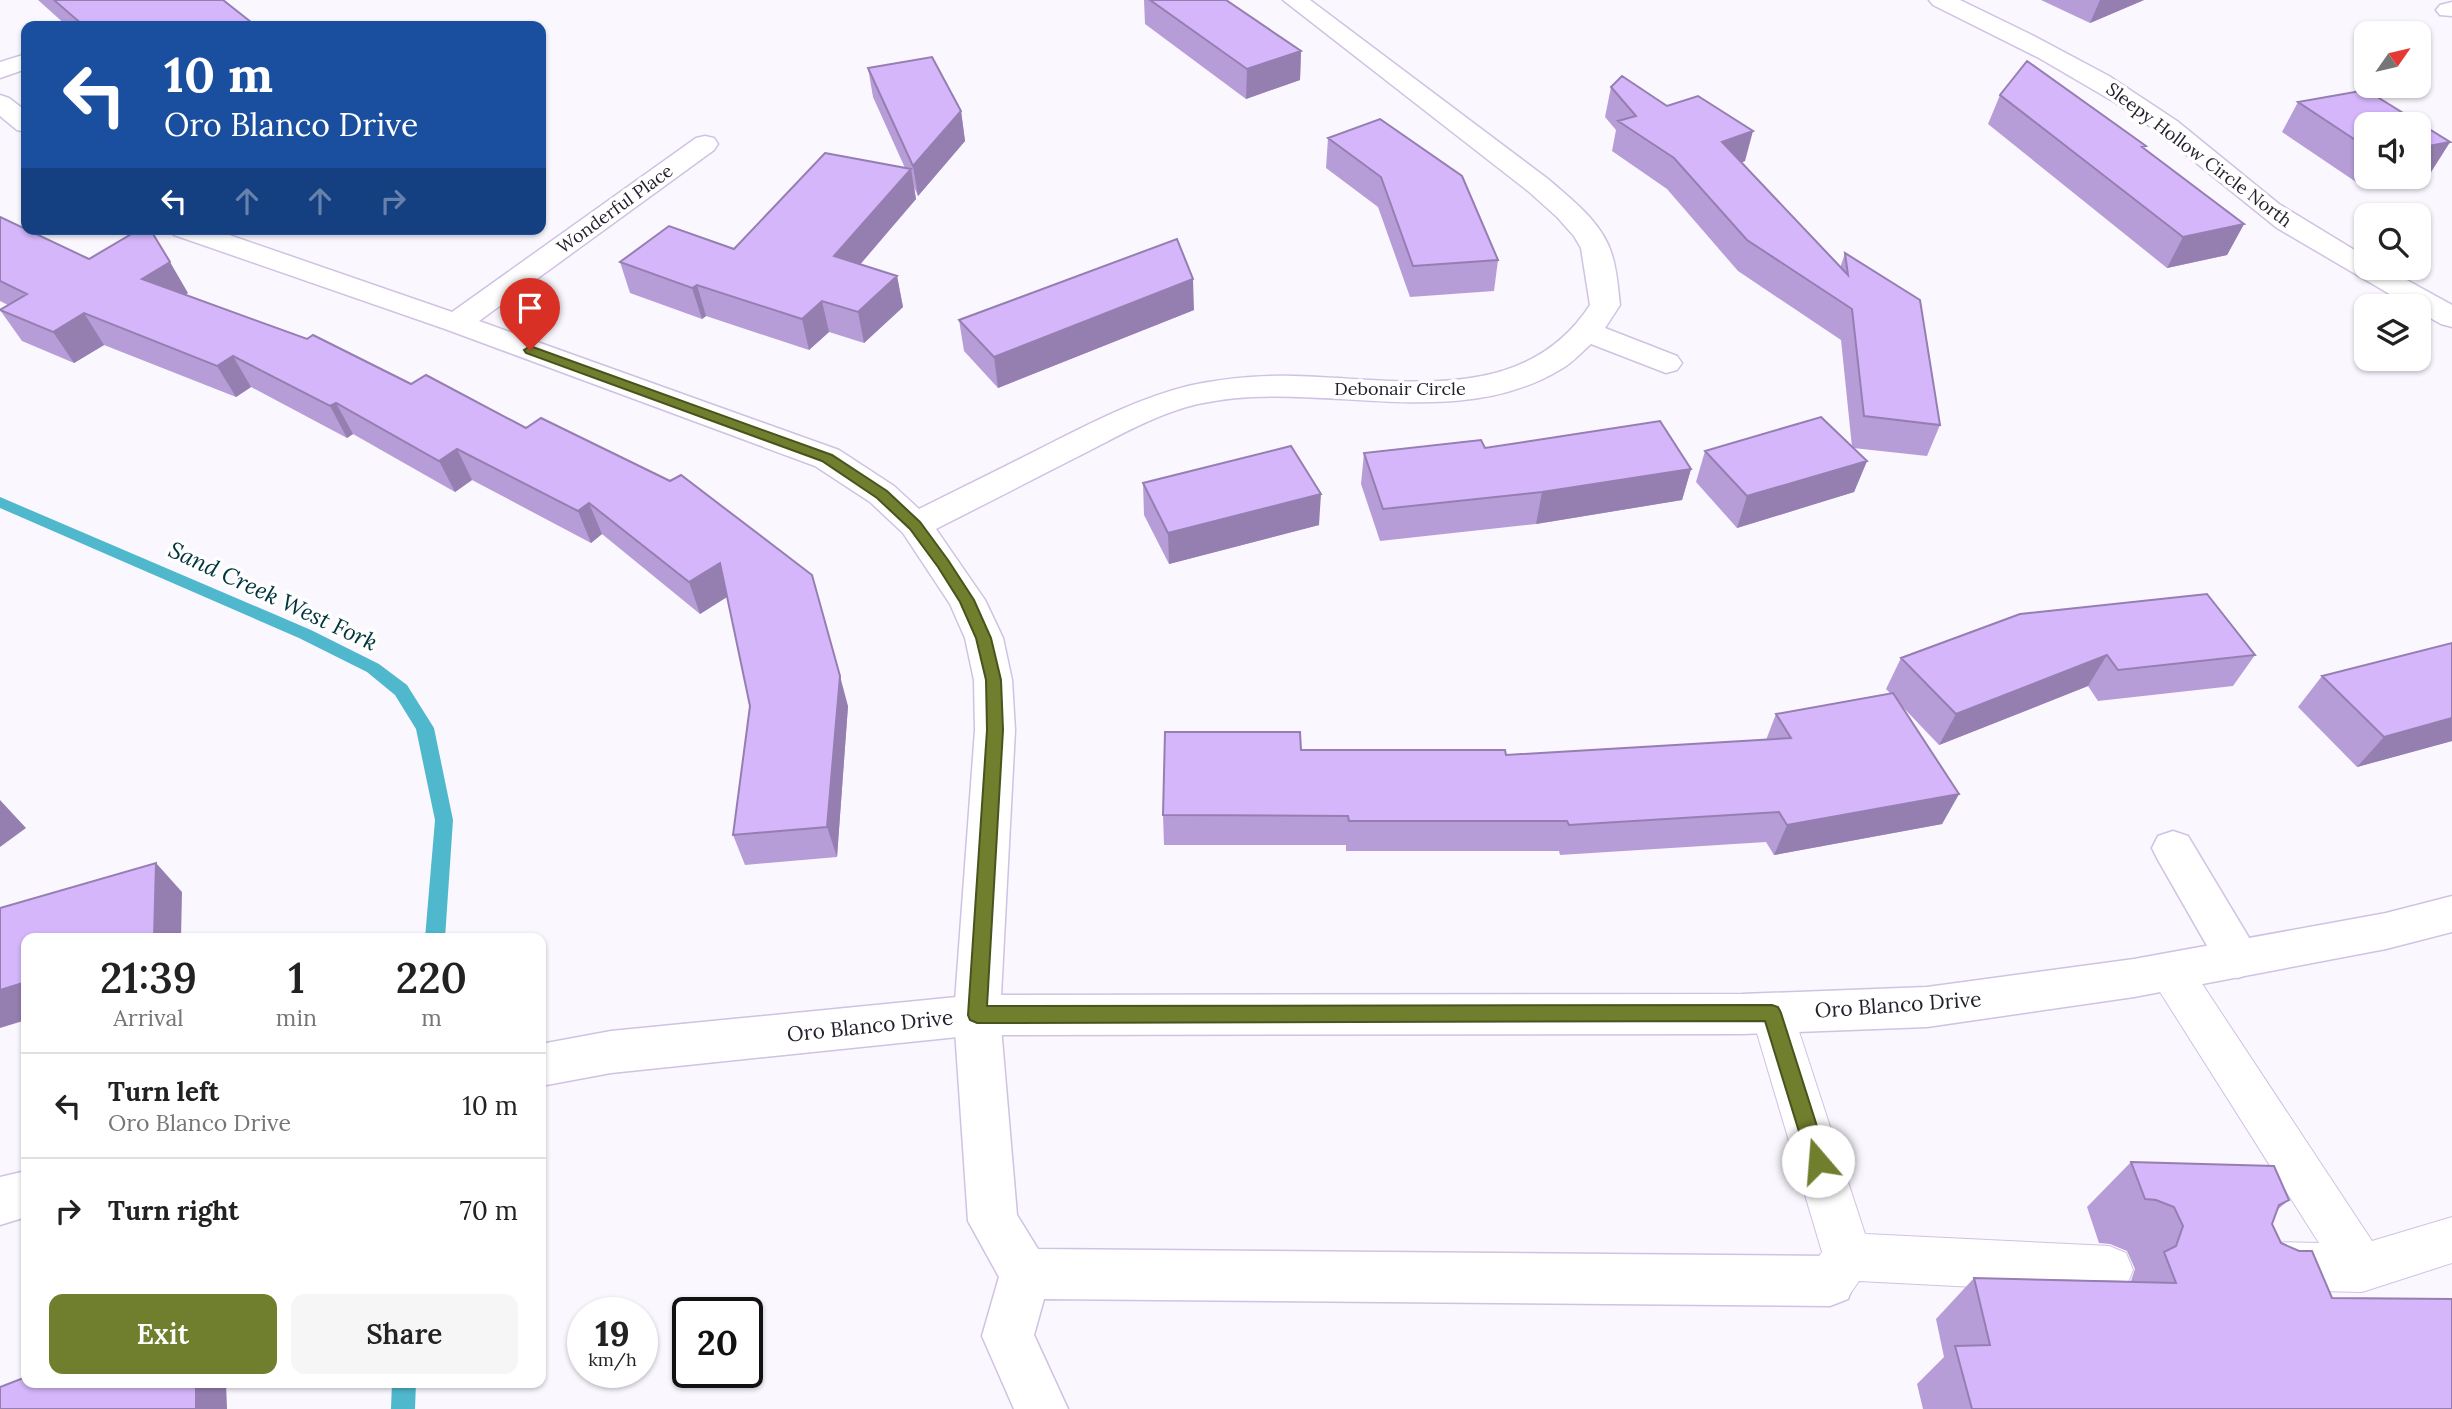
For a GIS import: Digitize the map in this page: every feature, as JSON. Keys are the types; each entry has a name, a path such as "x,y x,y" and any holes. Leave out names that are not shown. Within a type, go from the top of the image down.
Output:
{"street":[{"name":"Debonair Circle","path":"915,526 1124,420 1166,402 1208,391 1253,386 1429,393 1475,390 1518,377 1553,359 1587,332 1605,305 1593,242 1572,214 1538,185 1295,0"},
{"name":"Sleepy Hollow Circle North","path":"1941,0 2050,53 2105,85 2152,115 2246,194 2288,222 2452,318"},
{"path":"0,70 21,63"},
{"path":"0,103 21,120"},
{"name":"Wonderful Place","path":"456,323 705,144"},
{"path":"201,235 456,323 827,458 882,495 915,526 967,600 984,638 993,680 995,730 977,1015 993,1221 1025,1274 1008,1336 1041,1409"},
{"path":"1587,332 1666,363"},
{"path":"2172,848 2238,959"},
{"name":"Oro Blanco Drive","path":"546,1065 611,1052 977,1015 1772,1013 1927,1007 2238,959 2386,931 2452,914"},
{"path":"0,1201 21,1195"},
{"path":"1025,1274 1839,1269"}],"lane":[{"path":"2170,971 2362,1268"},
{"path":"1772,1013 1839,1269 2109,1270"},
{"path":"2246,1266 2362,1268 2452,1240"}],"building":[{"path":"54,0 223,0 250,21 78,21"},
{"path":"1150,0 1226,0 1301,51 1247,69"},
{"path":"932,57 961,111 913,166 868,68"},
{"path":"2027,61 2146,146 2142,147 2244,224 2183,237 2000,95"},
{"path":"1622,76 1667,106 1698,96 1753,131 1722,142 1848,275 1845,253 1920,300 1940,425 1864,416 1852,309 1747,240 1674,158 1618,121 1636,116 1611,87"},
{"path":"2354,92 2354,98 2379,98 2402,112 2354,112 2354,139 2298,102"},
{"path":"1380,119 1462,176 1498,260 1413,266 1381,177 1328,138"},
{"path":"2431,130 2450,142 2431,146"},
{"path":"825,153 911,169 834,256 897,276 858,312 822,301 802,319 697,285 692,288 620,262 669,226 734,249"},
{"path":"0,217 21,227 21,235 38,235 89,259 130,235 154,235 170,262 142,279 307,339 313,335 411,384 426,375 526,428 541,418 670,481 681,475 812,575 840,676 827,827 733,835 750,706 720,563 689,582 589,503 578,511 457,449 439,461 336,403 330,406 233,356 217,366 84,313 53,332 0,310 27,294 0,281"},
{"path":"1177,239 1193,279 994,357 959,320"},
{"path":"1821,417 1867,461 1747,496 1705,451"},
{"path":"1660,421 1691,469 1542,492 1383,509 1364,453 1481,440 1485,448"},
{"path":"1291,446 1321,494 1168,533 1143,483"},
{"path":"2207,594 2255,655 2118,670 2107,655 1956,714 1901,658 2020,614"},
{"path":"2452,643 2452,718 2384,737 2322,676"},
{"path":"1893,693 1959,794 1787,825 1779,812 1569,825 1567,821 1349,821 1348,816 1163,815 1165,732 1300,732 1301,750 1505,750 1506,755 1791,738 1776,714"},
{"path":"156,863 154,933 21,933 21,984 0,990 0,908"},
{"path":"2131,1162 2274,1166 2289,1200 2279,1205 2272,1224 2281,1243 2299,1251 2312,1251 2332,1298 2452,1299 2452,1409 1972,1409 1955,1346 1990,1345 1974,1278 2176,1283 2164,1252 2176,1246 2183,1226 2174,1207 2145,1199"},
{"path":"21,1379 21,1388 196,1388 196,1409 0,1409 0,1387"}],"waterway":[{"name":"Sand Creek West Fork","path":"0,502 305,634 373,668 401,690 425,728 444,820 435,933"},
{"name":"Sand Creek West Fork","path":"403,1409 404,1388"}],"route":[{"path":"530,350 827,458 882,495 915,526 943,564 967,600 984,638 993,680 995,730 977,1015 1772,1013 1818,1161"}]}
